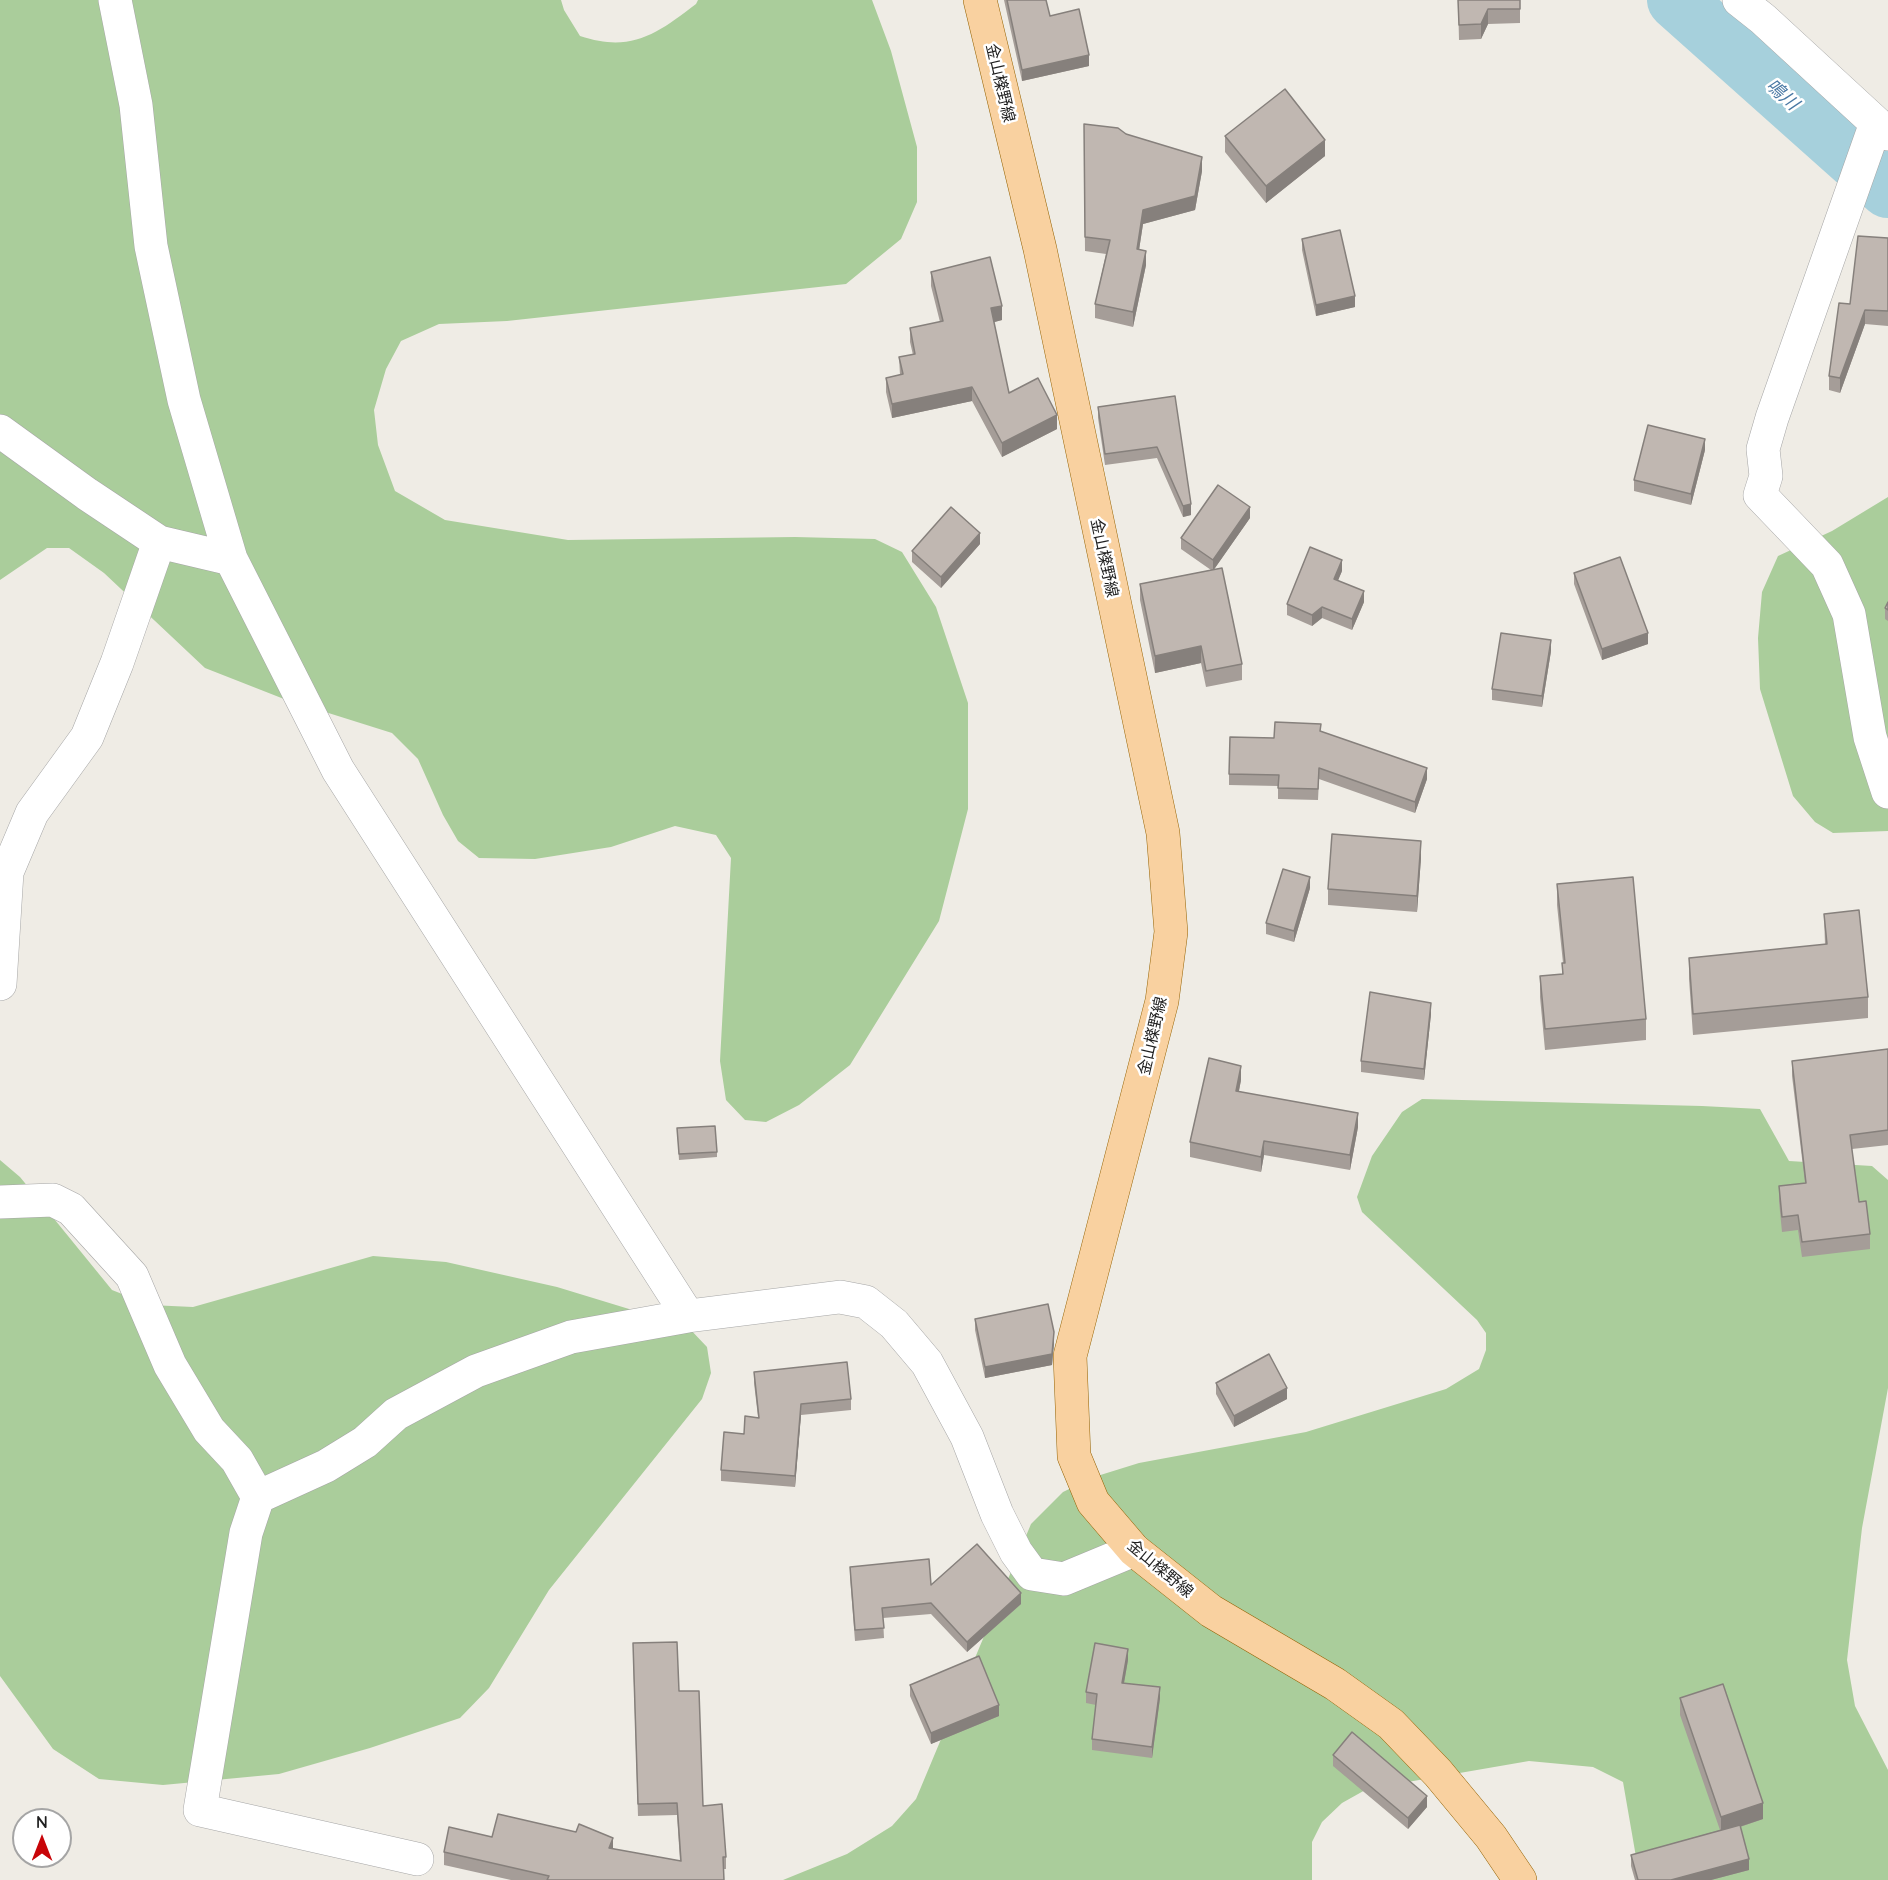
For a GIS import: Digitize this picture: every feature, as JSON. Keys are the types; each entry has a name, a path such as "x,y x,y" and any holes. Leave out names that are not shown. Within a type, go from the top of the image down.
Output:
{"main road":[{"name":"金山檪野線","path":"980,0 1040,249 1163,833 1171,932 1162,1000 1070,1356 1074,1456 1093,1502 1134,1550 1211,1611 1335,1684 1391,1724 1438,1773 1491,1837 1520,1880"}],"street":[{"path":"115,0 136,105 151,246 184,400 231,560 338,771 688,1317"},
{"path":"1739,0 1882,129 1772,418 1763,448 1766,476 1760,495 1827,565 1849,614 1870,737 1888,792"},
{"path":"0,431 87,494 159,542 231,560"},
{"path":"0,984 7,872 32,813 87,737 117,663 159,542"},
{"path":"0,1202 53,1200 71,1209 132,1276 170,1365 209,1430 237,1460 258,1497"},
{"path":"417,1859 200,1810 246,1533 258,1497 326,1466 365,1442 396,1414 476,1371 571,1337 688,1317 840,1297 866,1302 894,1324 927,1363 967,1437 997,1514 1016,1552 1032,1574 1064,1579 1134,1550"}],"green space":[{"path":"0,0 561,0 564,10 580,36 614,42 642,38 656,32 682,15 698,0 872,0 891,51 917,147 917,202 901,239 846,284 507,321 439,324 401,341 386,369 374,410 378,445 395,491 445,520 568,540 795,537 875,539 902,552 936,607 968,703 968,809 939,921 850,1065 799,1105 766,1122 745,1120 726,1100 720,1061 731,858 716,835 675,826 611,847 535,859 479,858 458,841 443,815 418,759 392,733 284,699 205,668 104,573 69,548 47,548 0,580"},
{"path":"1888,497 1888,831 1833,833 1815,822 1793,796 1760,689 1758,638 1762,592 1778,556 1832,531"},
{"path":"1422,1099 1760,1109 1789,1161 1872,1166 1888,1180 1888,1388 1862,1528 1847,1660 1855,1706 1888,1770 1888,1880 1640,1880 1623,1782 1593,1767 1529,1761 1367,1789 1342,1803 1322,1822 1312,1842 1312,1880 783,1880 847,1854 892,1826 916,1799 1031,1524 1063,1492 1094,1477 1139,1463 1306,1432 1446,1389 1479,1369 1486,1350 1486,1333 1477,1320 1362,1212 1357,1197 1372,1156 1402,1112"},
{"path":"0,1160 20,1177 112,1290 150,1305 193,1307 373,1256 446,1262 557,1287 688,1327 707,1347 711,1373 702,1399 549,1590 489,1688 460,1718 370,1748 279,1774 163,1785 99,1779 53,1749 0,1676"}],"building":[{"path":"1007,0 1046,0 1050,16 1079,9 1089,55 1022,70"},
{"path":"1458,0 1520,0 1520,9 1488,9 1481,24 1459,25"},
{"path":"1285,89 1325,140 1266,186 1225,136"},
{"path":"1084,124 1118,128 1126,134 1202,157 1195,196 1143,210 1137,249 1146,251 1133,312 1095,304 1110,240 1085,237"},
{"path":"1340,230 1355,296 1316,305 1302,239"},
{"path":"1858,236 1888,238 1888,311 1865,310 1840,378 1829,376 1839,303 1850,304"},
{"path":"990,257 1002,306 991,308 1009,393 1038,378 1057,415 1002,443 972,387 892,404 886,378 903,374 899,357 915,354 910,328 943,321 931,272"},
{"path":"1175,396 1191,504 1183,506 1157,447 1105,454 1098,407"},
{"path":"1648,425 1705,439 1691,494 1634,480"},
{"path":"1218,485 1250,507 1213,560 1181,538"},
{"path":"951,507 980,533 941,577 912,551"},
{"path":"1310,547 1342,560 1334,579 1364,591 1352,619 1322,607 1312,615 1287,604"},
{"path":"1620,557 1648,633 1602,649 1574,573"},
{"path":"1222,568 1242,664 1206,671 1201,646 1155,656 1140,584"},
{"path":"1501,633 1551,640 1542,696 1492,689"},
{"path":"1275,722 1321,724 1320,731 1427,768 1415,802 1319,768 1318,789 1278,788 1279,775 1229,774 1230,737 1274,738"},
{"path":"1332,834 1421,841 1417,896 1328,889"},
{"path":"1283,869 1310,877 1294,931 1266,923"},
{"path":"1633,877 1646,1019 1545,1029 1540,976 1563,974 1562,963 1565,963 1557,884"},
{"path":"1859,910 1868,997 1693,1014 1689,958 1827,944 1824,914"},
{"path":"1370,992 1431,1003 1424,1069 1361,1061"},
{"path":"1888,1049 1888,1130 1850,1135 1859,1202 1866,1201 1870,1234 1802,1242 1798,1215 1782,1217 1779,1186 1806,1183 1792,1061"},
{"path":"1209,1058 1241,1066 1236,1091 1358,1113 1350,1155 1264,1141 1261,1157 1190,1142"},
{"path":"715,1126 717,1152 679,1154 677,1128"},
{"path":"1048,1304 1054,1332 1052,1354 985,1367 975,1319"},
{"path":"1269,1354 1287,1388 1234,1416 1216,1383"},
{"path":"847,1362 851,1399 801,1404 795,1476 721,1470 724,1432 744,1434 745,1416 759,1418 754,1372"},
{"path":"977,1544 1021,1593 967,1642 931,1603 882,1608 884,1628 855,1630 850,1567 929,1559 931,1585"},
{"path":"677,1642 679,1691 699,1691 703,1806 722,1804 726,1857 723,1857 724,1880 547,1880 549,1876 444,1852 449,1827 492,1837 498,1814 576,1832 579,1824 613,1838 609,1848 681,1861 677,1803 638,1804 633,1643"},
{"path":"1095,1643 1128,1649 1122,1683 1160,1687 1152,1747 1092,1739 1097,1694 1086,1692"},
{"path":"979,1656 999,1705 931,1733 910,1685"},
{"path":"1723,1684 1763,1803 1721,1817 1680,1698"},
{"path":"1352,1732 1427,1796 1408,1818 1333,1755"},
{"path":"1740,1825 1749,1859 1671,1880 1638,1880 1631,1855"}],"waterway":[{"name":"鳴川","path":"1676,0 1888,189"}]}
